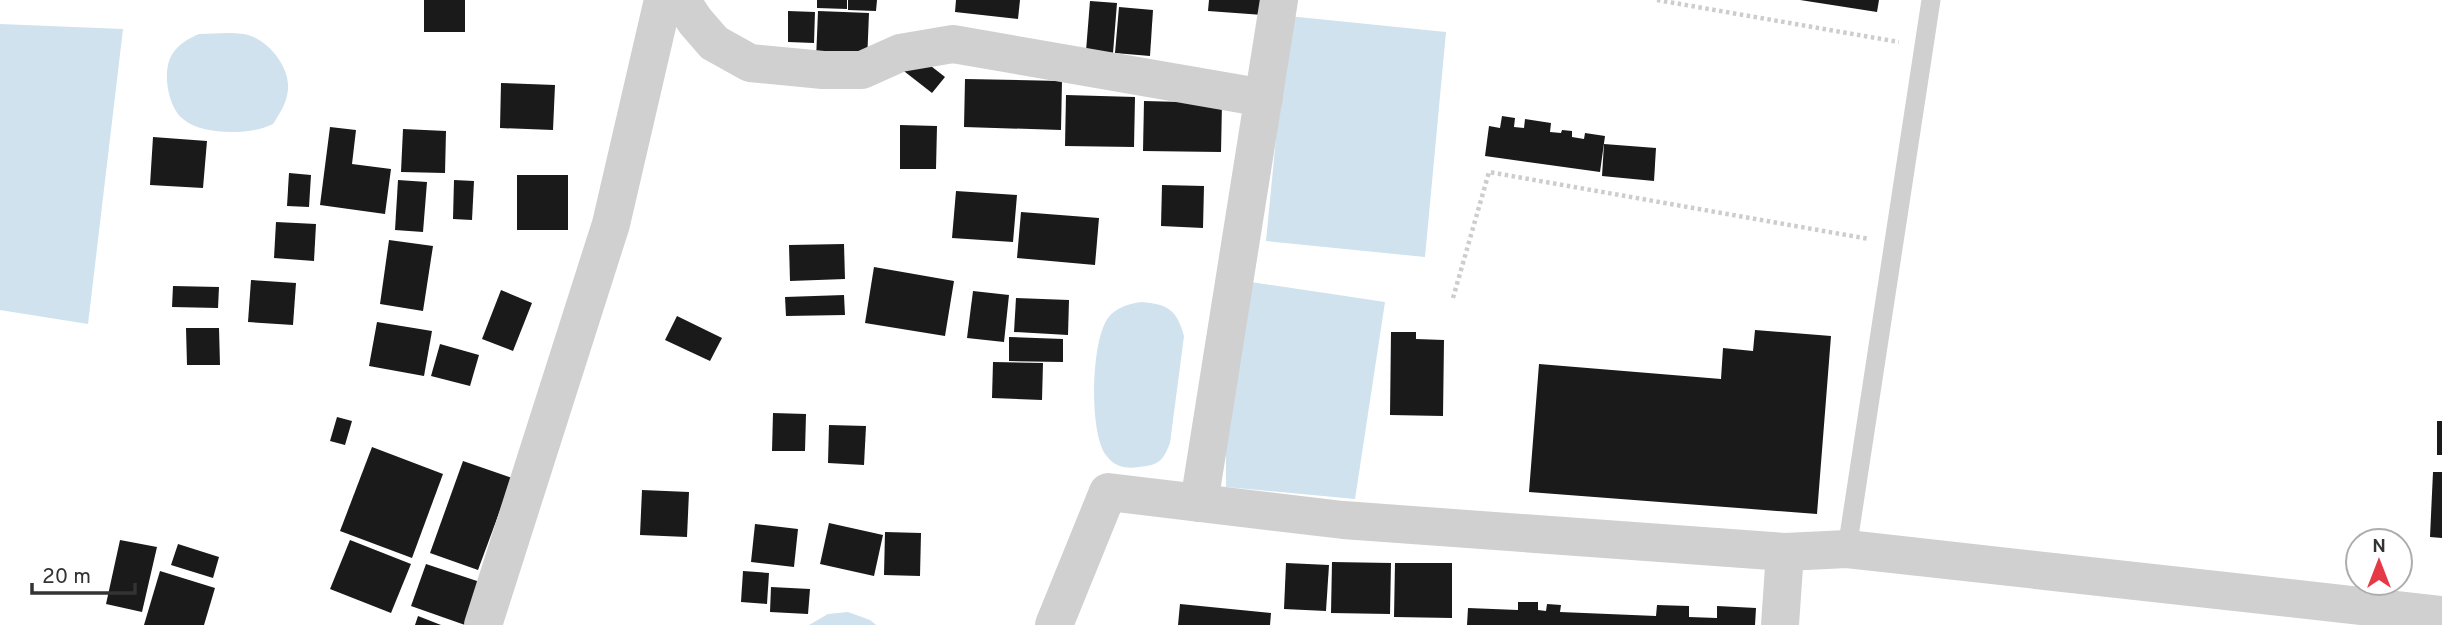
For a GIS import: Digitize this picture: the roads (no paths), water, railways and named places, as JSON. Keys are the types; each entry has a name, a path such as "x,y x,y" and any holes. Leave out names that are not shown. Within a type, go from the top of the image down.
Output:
{"street":[{"path":"483,625 611,224 663,0"},
{"path":"681,0 714,43 750,63 823,70 862,70 900,53 953,44 1264,98"},
{"path":"1199,503 1279,0"},
{"path":"1054,625 1108,492 1343,520 1785,552 1847,549 2442,615"},
{"path":"1780,625 1785,552"}],"lane":[{"path":"1847,549 1931,0"}],"water":[{"path":"1288,16 1446,32 1425,257 1266,241"},
{"path":"0,24 123,29 88,324 0,310"},
{"path":"199,34 252,36 275,54 285,71 288,89 285,103 273,124 241,132 215,131 192,125 178,113 168,88 169,60 181,44"},
{"path":"1244,281 1385,302 1355,499 1226,487 1226,401"},
{"path":"1141,302 1158,304 1170,310 1178,320 1184,336 1170,443 1156,463 1129,468 1113,462 1106,455 1101,443 1095,408 1095,365 1102,330 1108,318 1127,305"},
{"path":"848,612 876,625 809,625 828,614"}]}
